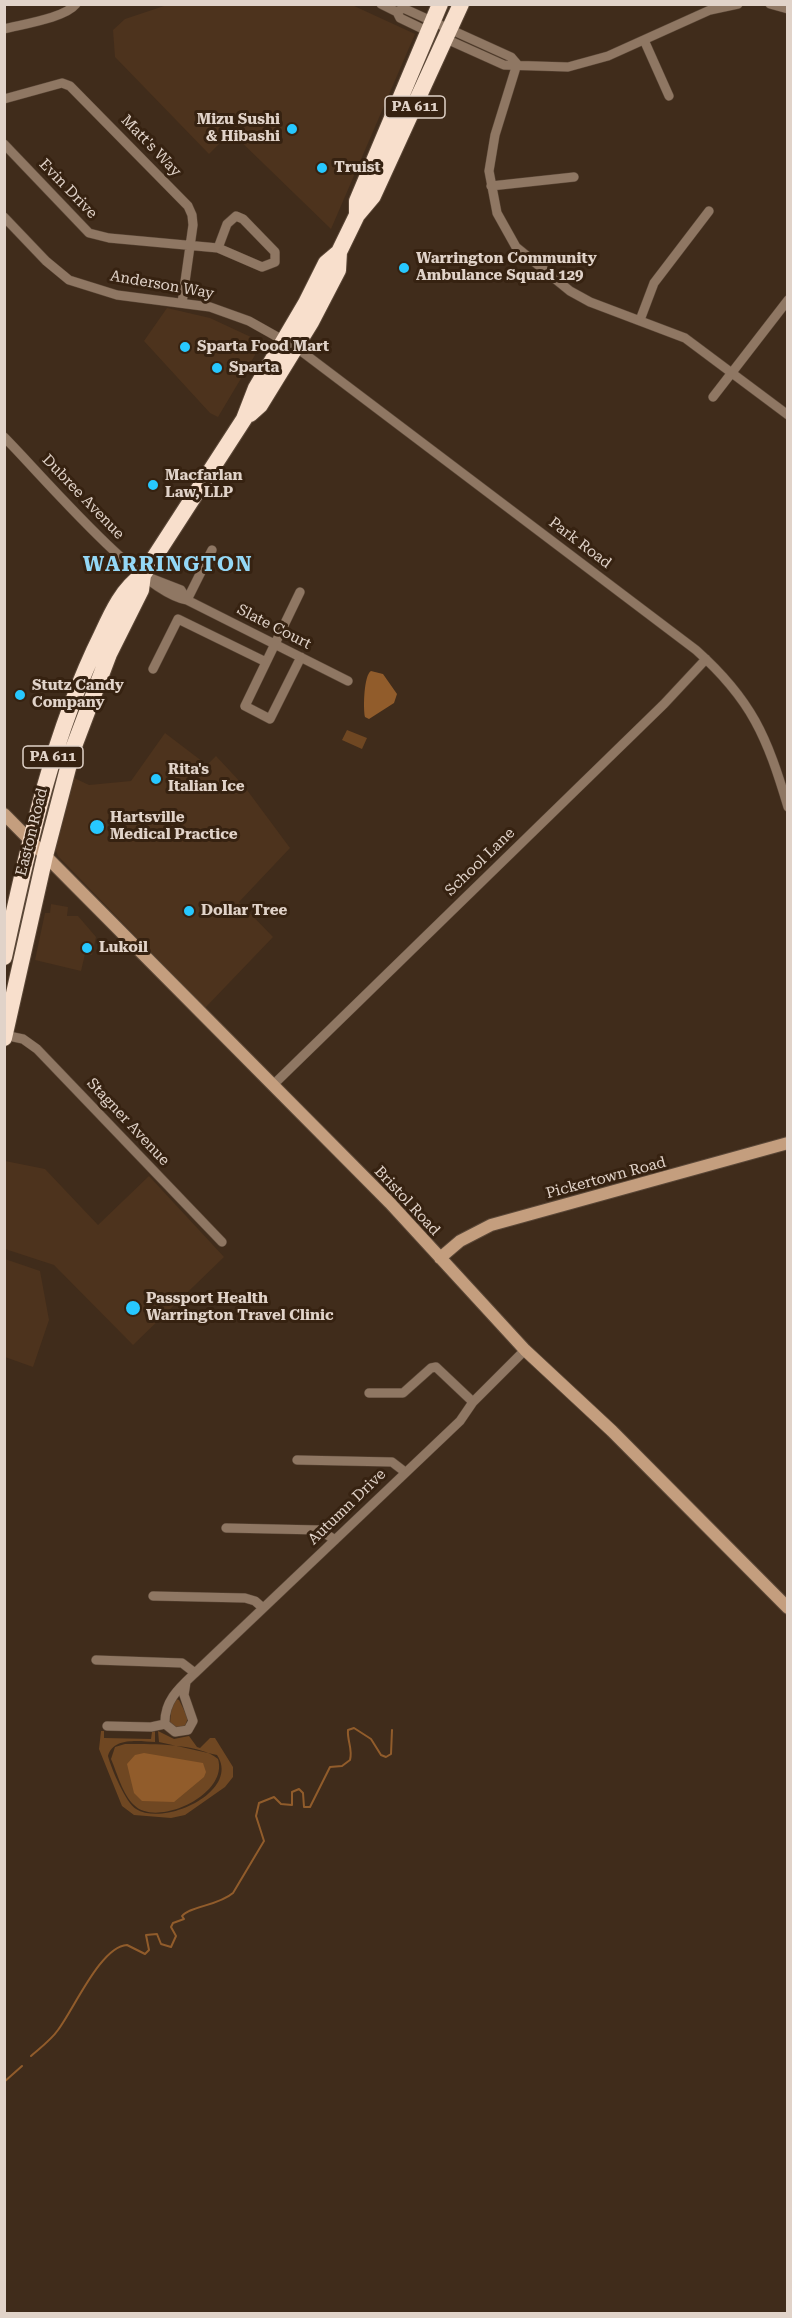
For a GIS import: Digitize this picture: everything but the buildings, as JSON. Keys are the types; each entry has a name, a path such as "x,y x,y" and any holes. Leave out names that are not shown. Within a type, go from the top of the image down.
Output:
{"highway":[{"name":"Easton Road","path":"357,215 357,201 440,4"},
{"name":"Easton Road","path":"4,957 55,751 74,695 109,620 130,584 143,575 244,419 260,405 291,344 338,270 339,252 357,215 373,196 461,4"},
{"name":"Easton Road","path":"5,1036 62,786 85,714 109,654 141,590 143,575"}],"main road":[{"name":"Bristol Road","path":"4,814 390,1203 525,1350 612,1431 788,1608"},
{"name":"Pickertown Road","path":"440,1258 460,1241 491,1225 788,1143"}],"street":[{"path":"4,29 62,14 76,4"},
{"path":"381,4 397,12 403,8 431,26 448,33 504,65 551,67 579,65 644,40 710,10 738,4"},
{"path":"770,4 788,9"},
{"path":"644,40 669,96"},
{"path":"517,64 490,159 491,186 497,213 509,237 525,255 570,291 599,306 677,333 788,415"},
{"name":"Matt's Way","path":"4,99 62,84 79,93 188,206 192,215 191,245 182,303"},
{"name":"Evin Drive","path":"4,144 81,227 89,232 109,238 218,248 262,267 275,262 275,252 243,219 236,216 227,224 218,248"},
{"path":"491,186 574,177"},
{"path":"640,320 654,284 709,212"},
{"name":"Anderson Way","path":"4,217 46,261 69,280 117,295 210,307 249,321 291,344"},
{"path":"713,397 788,300"},
{"name":"Park Road","path":"291,344 706,658 726,676 753,715 771,753 788,807"},
{"name":"Dubree Avenue","path":"4,436 125,561 143,575"},
{"path":"187,600 212,549"},
{"name":"Slate Court","path":"143,575 181,590 187,600 348,681"},
{"path":"300,592 244,706 270,719 301,657"},
{"path":"205,632 214,614"},
{"path":"153,669 178,619 266,662"},
{"name":"School Lane","path":"273,1084 664,704 706,658"},
{"name":"Stagner Avenue","path":"5,1036 22,1039 38,1049 222,1242"},
{"name":"Autumn Drive","path":"165,1724 169,1702 186,1682 459,1421 473,1402 525,1350"},
{"path":"369,1393 403,1393 431,1368 436,1367 473,1402"},
{"path":"297,1460 392,1462 405,1472"},
{"path":"226,1528 321,1530 335,1539"},
{"path":"153,1596 244,1598 255,1601 262,1608"},
{"path":"96,1660 180,1662 195,1673"},
{"path":"107,1726 152,1727 165,1724 169,1730 178,1732 188,1730 193,1718 184,1695 186,1682"}],"shaded area":[{"path":"167,5 352,5 415,34 331,229 231,132 209,154 115,57 113,30 125,19"},
{"path":"167,308 210,318 253,338 255,355 218,417 210,413 144,341"},
{"path":"371,671 383,674 397,694 394,703 369,719 365,717 364,699 365,685"},
{"path":"347,730 367,738 362,749 342,740"},
{"path":"165,733 207,765 216,756 244,786 290,848 239,902 273,937 205,1008 58,856 54,846 72,777 89,785 131,781"},
{"path":"51,904 68,907 67,916 78,916 96,937 92,955 85,954 81,971 35,960 45,913 50,913"},
{"path":"5,1161 45,1169 98,1225 149,1176 224,1257 133,1345 54,1265 5,1249"},
{"path":"5,1259 40,1271 49,1320 33,1367 5,1357"},
{"path":"176,1699 179,1700 188,1718 185,1726 178,1729 170,1724 171,1710"},
{"path":"101,1731 104,1731 104,1738 151,1739 152,1732 155,1731 155,1742 121,1743 111,1750 108,1756 124,1793 136,1809 149,1813 164,1813 181,1809 210,1793 219,1781 222,1768 217,1755 159,1742 158,1731 174,1739 189,1736 200,1748 210,1738 215,1738 233,1767 233,1777 225,1787 185,1815 171,1818 134,1815 122,1806 99,1749"},
{"path":"125,1744 187,1747 199,1750 218,1759 218,1772 213,1785 188,1804 158,1813 144,1811 134,1805 127,1796 111,1759 115,1747"},
{"path":"144,1753 203,1763 206,1772 204,1777 174,1802 142,1801 134,1793 127,1764 135,1755"}],"waterway":[{"path":"31,2056 58,2030 107,1956 117,1948 127,1945 145,1954 149,1950 146,1935 157,1934 161,1944 171,1947 176,1936 171,1927 173,1923 184,1919 182,1916 191,1910 220,1901 233,1893 264,1841 256,1816 259,1803 274,1797 281,1804 292,1805 292,1792 299,1789 303,1793 304,1807 310,1807 330,1767 342,1766 350,1760 348,1730 354,1728 371,1739 381,1755 386,1757 391,1754 392,1730"},
{"path":"4,2082 22,2066"}],"place":[{"name":"Mizu Sushi & Hibashi","path":"292,129"},
{"name":"Truist","path":"322,168"},
{"name":"Warrington Community Ambulance Squad 129","path":"404,268"},
{"name":"Sparta Food Mart","path":"185,347"},
{"name":"Sparta","path":"217,368"},
{"name":"Macfarlan Law, LLP","path":"153,485"},
{"name":"Stutz Candy Company","path":"20,695"},
{"name":"Rita's Italian Ice","path":"156,779"},
{"name":"Hartsville Medical Practice","path":"97,827"},
{"name":"Dollar Tree","path":"189,911"},
{"name":"Lukoil","path":"87,948"},
{"name":"Passport Health Warrington Travel Clinic","path":"133,1308"}],"district":[{"name":"WARRINGTON","path":"168,565"}]}
